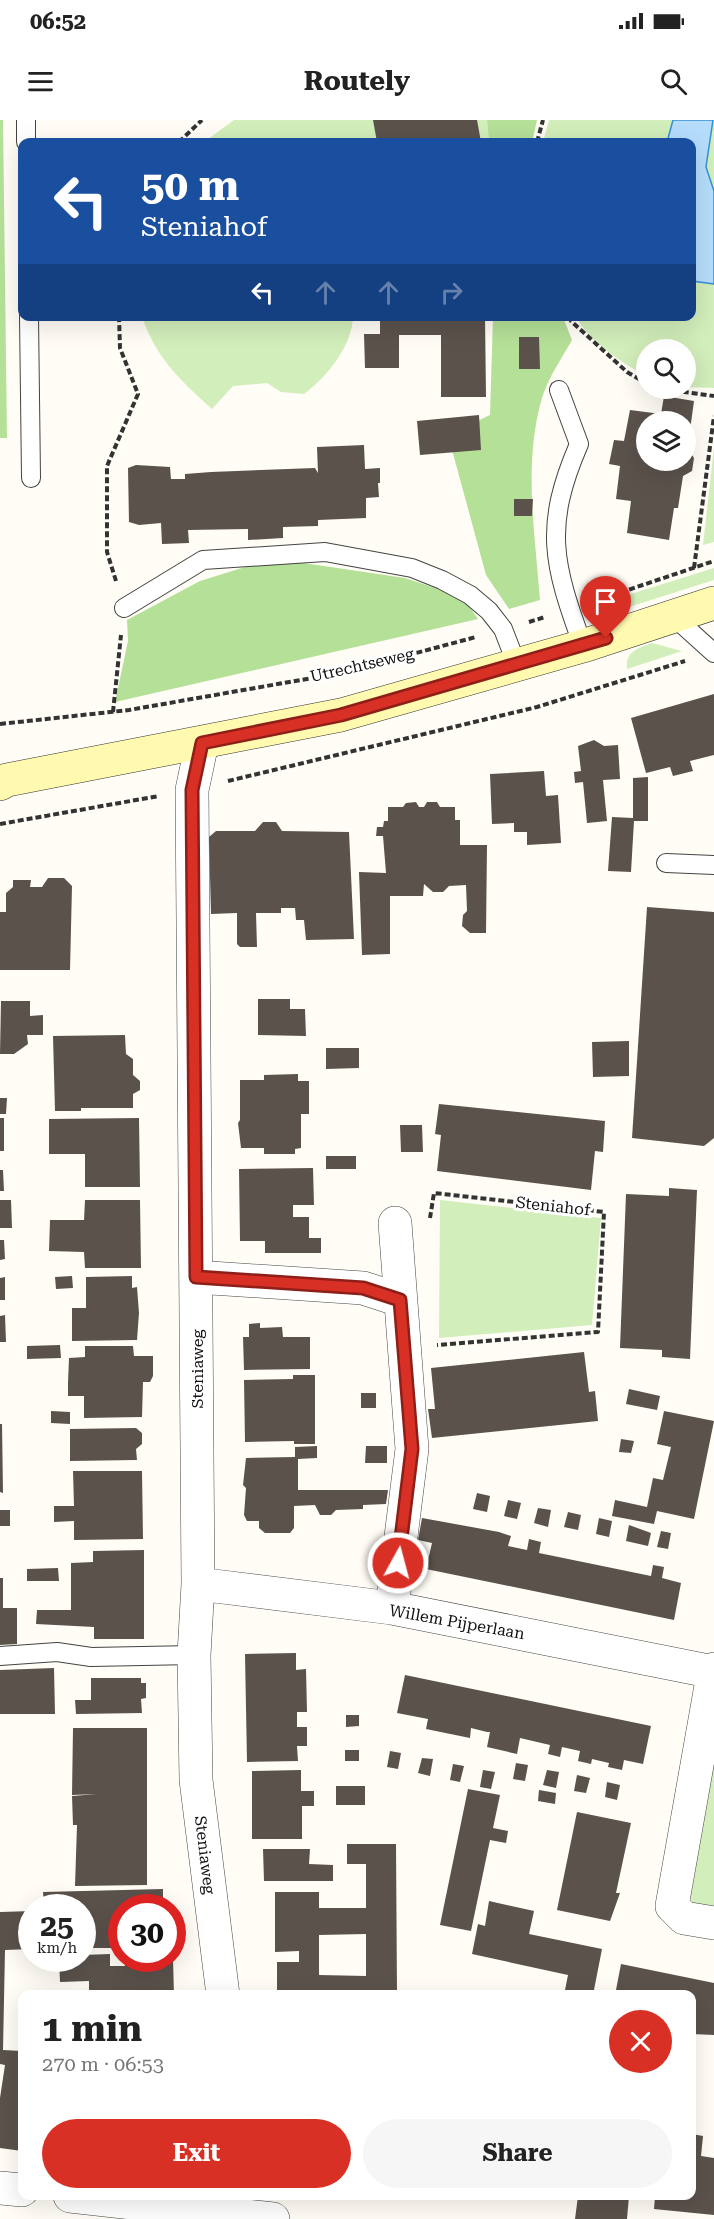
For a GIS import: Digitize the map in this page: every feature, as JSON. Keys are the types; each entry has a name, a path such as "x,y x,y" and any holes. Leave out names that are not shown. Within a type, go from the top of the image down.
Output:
{"main road":[{"path":"2,780 341,715 583,646 714,603"}],"street":[{"name":"Steniaweg","path":"202,743 192,790 198,1584 194,1655 196,1780 222,1990"},
{"path":"392,1608 412,1449 395,1223"},
{"path":"196,1277 363,1288 400,1300"},
{"name":"Willem Pijperlaan","path":"198,1584 392,1608 714,1671"},
{"path":"714,1671 672,1906 684,1918 714,1923"},
{"path":"0,2188 18,2190"},
{"path":"148,2200 225,2204 273,2219"}],"lane":[{"path":"26,120 26,138"},
{"path":"29,321 31,478"},
{"path":"559,390 579,444 568,468 555,530 558,570 583,646"},
{"path":"124,608 203,560 325,552 412,568 470,595 489,611 503,629 517,665"},
{"path":"673,616 714,653"},
{"path":"666,862 714,865"},
{"path":"0,1656 57,1652 91,1657 194,1655"}],"path":[{"path":"183,138 202,120"},
{"path":"538,138 543,120"},
{"path":"113,712 124,608 107,552 107,466 138,394 120,348 119,321"},
{"path":"571,321 627,372 636,377"},
{"path":"696,394 714,396"},
{"path":"694,568 714,416"},
{"name":"Utrechtseweg","path":"0,724 113,712 341,673 570,610 714,561"},
{"path":"192,790 537,706 714,653"},
{"path":"0,824 141,800"},
{"name":"Steniahof","path":"395,1223 430,1218 434,1193 604,1212 597,1332 404,1348"}],"green space":[{"path":"0,120 3,120 7,438 0,438"},
{"path":"234,120 487,120 489,138 209,138"},
{"path":"487,120 537,120 533,138 489,138"},
{"path":"549,120 673,120 668,138 544,138"},
{"path":"714,120 714,191 706,167"},
{"path":"696,282 714,284 714,388 696,387 696,339 636,339 636,370 589,335 579,321 696,321"},
{"path":"144,321 353,321 348,339 337,360 304,394 281,392 267,383 233,386 212,409 170,367"},
{"path":"493,321 565,321 572,340 551,376 542,398 533,448 533,524 540,600 509,609 486,575 448,435 490,415"},
{"path":"714,447 714,542 703,545"},
{"path":"290,561 405,578 463,597 478,619 115,702 128,641 127,620 200,581 245,567"},
{"path":"714,568 714,580 607,614 586,608"},
{"path":"652,643 682,651 627,669 630,655 637,649"},
{"path":"440,1200 601,1218 592,1325 439,1338"},
{"path":"714,1730 714,1907 693,1904 687,1890"}],"water":[{"path":"673,120 713,120 706,167 714,191 714,284 696,282 696,138 668,138"}],"building":[{"path":"373,120 477,120 480,138 376,138"},
{"path":"380,321 485,321 486,397 441,397 441,335 399,335 399,368 365,368 364,334 380,334"},
{"path":"519,337 539,337 540,369 519,369"},
{"path":"664,399 694,401 693,411 662,411"},
{"path":"630,410 638,411 636,471 692,471 683,476 678,508 674,508 669,540 627,533 631,501 616,499 620,466 609,464 614,440 624,441"},
{"path":"479,415 481,450 420,455 417,421"},
{"path":"364,445 365,469 380,468 379,497 366,498 366,518 318,520 318,526 283,527 283,538 248,540 248,529 188,530 189,543 162,544 161,523 139,525 129,522 128,468 136,465 170,467 171,479 185,479 185,474 211,472 315,468 318,473 317,447"},
{"path":"514,499 533,499 532,516 514,516"},
{"path":"714,694 714,755 690,761 693,771 673,776 670,767 646,773 631,718"},
{"path":"594,740 604,746 618,745 620,779 603,780 607,821 587,823 583,782 575,783 574,772 581,771 578,746"},
{"path":"544,771 546,796 558,795 561,843 527,845 527,832 514,832 514,823 492,824 490,774"},
{"path":"648,777 648,821 634,821 631,872 608,871 612,817 633,818 633,778"},
{"path":"416,802 419,807 424,807 427,802 437,802 440,807 455,807 455,820 460,820 460,845 487,845 486,933 470,933 462,926 463,915 467,911 466,885 449,886 443,892 433,892 424,884 423,896 390,896 390,954 362,955 359,872 386,873 383,836 376,836 377,827 383,827 384,821 388,821 388,807 403,807 406,803"},
{"path":"263,822 276,822 282,831 349,832 354,939 306,940 304,920 296,920 295,908 281,908 281,913 256,913 257,947 240,947 237,944 237,913 211,914 209,837 216,831 255,831"},
{"path":"48,878 64,878 72,886 70,970 0,970 0,912 6,912 6,893 13,887 13,880 31,880 30,887 42,887"},
{"path":"647,907 714,912 714,1138 704,1146 632,1138"},
{"path":"258,999 290,999 290,1009 305,1009 306,1036 258,1035"},
{"path":"1,1001 30,1001 30,1016 43,1015 43,1035 27,1035 28,1044 14,1054 0,1054"},
{"path":"125,1035 126,1054 133,1059 133,1075 140,1081 140,1090 133,1094 133,1108 81,1108 81,1111 55,1111 53,1036"},
{"path":"629,1041 629,1076 593,1077 592,1042"},
{"path":"326,1048 359,1048 359,1068 326,1069"},
{"path":"298,1074 298,1081 309,1081 309,1114 301,1114 301,1148 295,1149 295,1154 264,1154 264,1148 241,1148 238,1123 240,1120 240,1080 264,1080 264,1075"},
{"path":"0,1098 7,1098 6,1114 0,1114"},
{"path":"439,1104 605,1121 603,1152 595,1151 591,1190 437,1171 441,1135 435,1134"},
{"path":"0,1118 4,1118 4,1151 0,1151"},
{"path":"139,1118 140,1187 85,1187 85,1154 49,1154 49,1119"},
{"path":"400,1125 422,1125 423,1152 401,1152"},
{"path":"326,1156 356,1156 356,1169 326,1169"},
{"path":"313,1168 314,1205 293,1205 293,1217 309,1217 309,1238 321,1238 321,1253 265,1253 265,1241 240,1241 239,1169"},
{"path":"0,1170 3,1170 4,1191 0,1191"},
{"path":"669,1188 697,1190 690,1359 662,1357 662,1350 620,1348 626,1194 669,1196"},
{"path":"0,1200 11,1200 12,1228 0,1228"},
{"path":"85,1200 140,1200 141,1268 85,1268 84,1252 49,1251 50,1220 84,1220"},
{"path":"0,1240 4,1240 5,1259 0,1260"},
{"path":"72,1276 73,1288 56,1289 55,1277"},
{"path":"132,1276 132,1288 137,1287 139,1313 137,1340 72,1341 72,1308 86,1308 86,1277"},
{"path":"5,1277 5,1300 0,1300 0,1278"},
{"path":"5,1315 6,1342 0,1342 0,1316"},
{"path":"260,1323 260,1328 282,1327 283,1337 310,1337 310,1369 244,1370 243,1337 249,1337 249,1324"},
{"path":"60,1345 61,1358 27,1359 27,1346"},
{"path":"85,1346 133,1346 134,1356 153,1356 153,1376 150,1382 143,1382 142,1417 84,1418 84,1396 68,1396 68,1383 69,1358 85,1357"},
{"path":"584,1352 589,1392 595,1391 598,1421 432,1438 428,1409 435,1409 431,1368"},
{"path":"293,1375 315,1375 315,1444 294,1444 294,1441 245,1442 244,1380 293,1379"},
{"path":"629,1389 660,1396 657,1410 626,1404"},
{"path":"361,1393 376,1393 376,1408 361,1408"},
{"path":"51,1411 70,1412 70,1424 51,1423"},
{"path":"664,1411 714,1421 694,1519 657,1511 654,1524 612,1516 615,1500 647,1507 653,1478 663,1480 671,1447 657,1444"},
{"path":"0,1424 2,1424 3,1493 0,1492"},
{"path":"136,1428 142,1433 142,1444 136,1449 137,1460 70,1461 70,1429"},
{"path":"621,1439 634,1441 631,1453 619,1452"},
{"path":"317,1446 317,1458 298,1459 298,1490 388,1490 386,1504 363,1505 363,1509 336,1510 331,1515 320,1515 315,1505 294,1506 294,1528 290,1533 265,1533 259,1528 259,1521 247,1521 244,1515 246,1488 243,1485 246,1458 295,1457 295,1447"},
{"path":"366,1446 387,1446 387,1463 365,1463"},
{"path":"73,1471 142,1471 143,1539 74,1540 74,1521 54,1522 54,1506 74,1506"},
{"path":"477,1493 490,1496 487,1512 473,1509"},
{"path":"508,1500 521,1503 517,1519 504,1516"},
{"path":"538,1508 551,1510 548,1527 534,1523"},
{"path":"0,1510 10,1510 10,1526 0,1526"},
{"path":"568,1512 581,1515 578,1530 564,1527"},
{"path":"422,1518 499,1532 511,1536 508,1546 527,1550 529,1539 541,1542 539,1553 651,1576 653,1565 664,1567 662,1578 681,1583 674,1620 426,1569 432,1543 418,1540"},
{"path":"599,1518 612,1521 609,1537 596,1534"},
{"path":"629,1525 651,1533 648,1546 626,1541"},
{"path":"661,1531 671,1533 668,1549 657,1547"},
{"path":"144,1550 144,1639 94,1639 94,1627 36,1624 37,1610 71,1610 71,1563 93,1562 93,1551"},
{"path":"58,1568 59,1581 27,1581 27,1569"},
{"path":"0,1578 3,1578 3,1608 17,1608 17,1644 0,1645"},
{"path":"296,1653 296,1670 306,1669 307,1712 297,1712 297,1727 307,1727 307,1746 297,1746 298,1761 247,1762 245,1654"},
{"path":"54,1668 55,1714 0,1714 0,1670"},
{"path":"405,1675 651,1726 643,1764 624,1760 622,1770 608,1767 609,1763 592,1759 591,1764 578,1761 580,1751 562,1747 560,1757 548,1754 550,1745 520,1738 517,1754 487,1747 490,1732 471,1728 470,1738 426,1729 428,1719 397,1713"},
{"path":"91,1678 141,1678 141,1683 146,1683 146,1698 141,1699 142,1713 76,1714 75,1700 91,1700"},
{"path":"346,1715 359,1715 359,1726 346,1727"},
{"path":"73,1728 147,1728 147,1885 75,1886 77,1825 73,1825 72,1796 97,1794 72,1795"},
{"path":"345,1750 359,1750 359,1761 345,1761"},
{"path":"390,1751 401,1753 398,1769 387,1767"},
{"path":"422,1758 433,1759 430,1776 418,1773"},
{"path":"516,1763 528,1765 525,1781 513,1779"},
{"path":"453,1764 464,1766 460,1782 450,1780"},
{"path":"301,1770 301,1791 314,1791 314,1806 302,1806 302,1839 252,1839 252,1771"},
{"path":"483,1770 495,1772 491,1789 480,1787"},
{"path":"547,1770 559,1772 556,1788 543,1785"},
{"path":"577,1775 590,1778 586,1793 574,1791"},
{"path":"607,1782 620,1785 617,1800 605,1797"},
{"path":"336,1786 365,1786 365,1805 336,1805"},
{"path":"468,1789 500,1795 493,1828 508,1831 506,1843 490,1840 471,1931 440,1925"},
{"path":"539,1790 556,1793 555,1804 538,1801"},
{"path":"577,1812 631,1823 616,1893 620,1893 610,1921 557,1910"},
{"path":"347,1844 396,1844 397,1990 277,1990 277,1962 299,1962 299,1951 275,1952 275,1892 319,1892 319,1908 366,1908 366,1864 347,1864","holes":["366,1934 366,1976 319,1975 319,1935"]},
{"path":"263,1849 310,1849 309,1864 333,1865 333,1881 264,1881"},
{"path":"163,1889 163,1894 108,1894 108,1948 96,1948 96,1894 43,1894 43,1892"},
{"path":"489,1901 534,1911 529,1934 602,1949 594,1990 565,1990 568,1975 472,1954 478,1924 485,1926"},
{"path":"18,1911 18,1950 5,1950 3,2050 18,2051 18,2150 0,2148 0,2098 5,2065 0,2064 0,1912"},
{"path":"96,1954 108,1954 108,1972 173,1972 174,1990 89,1990 89,1981 60,1982 60,1972 96,1972"},
{"path":"621,1964 714,1983 714,2035 696,2034 696,1990 616,1990"},
{"path":"696,2135 703,2136 701,2156 714,2158 714,2215 654,2209 655,2200 696,2200"},
{"path":"577,2200 629,2200 627,2219 575,2219"}],"route":[{"path":"398,1563 412,1449 400,1300 363,1288 196,1277 192,790 202,743 341,715 606,638"}]}
